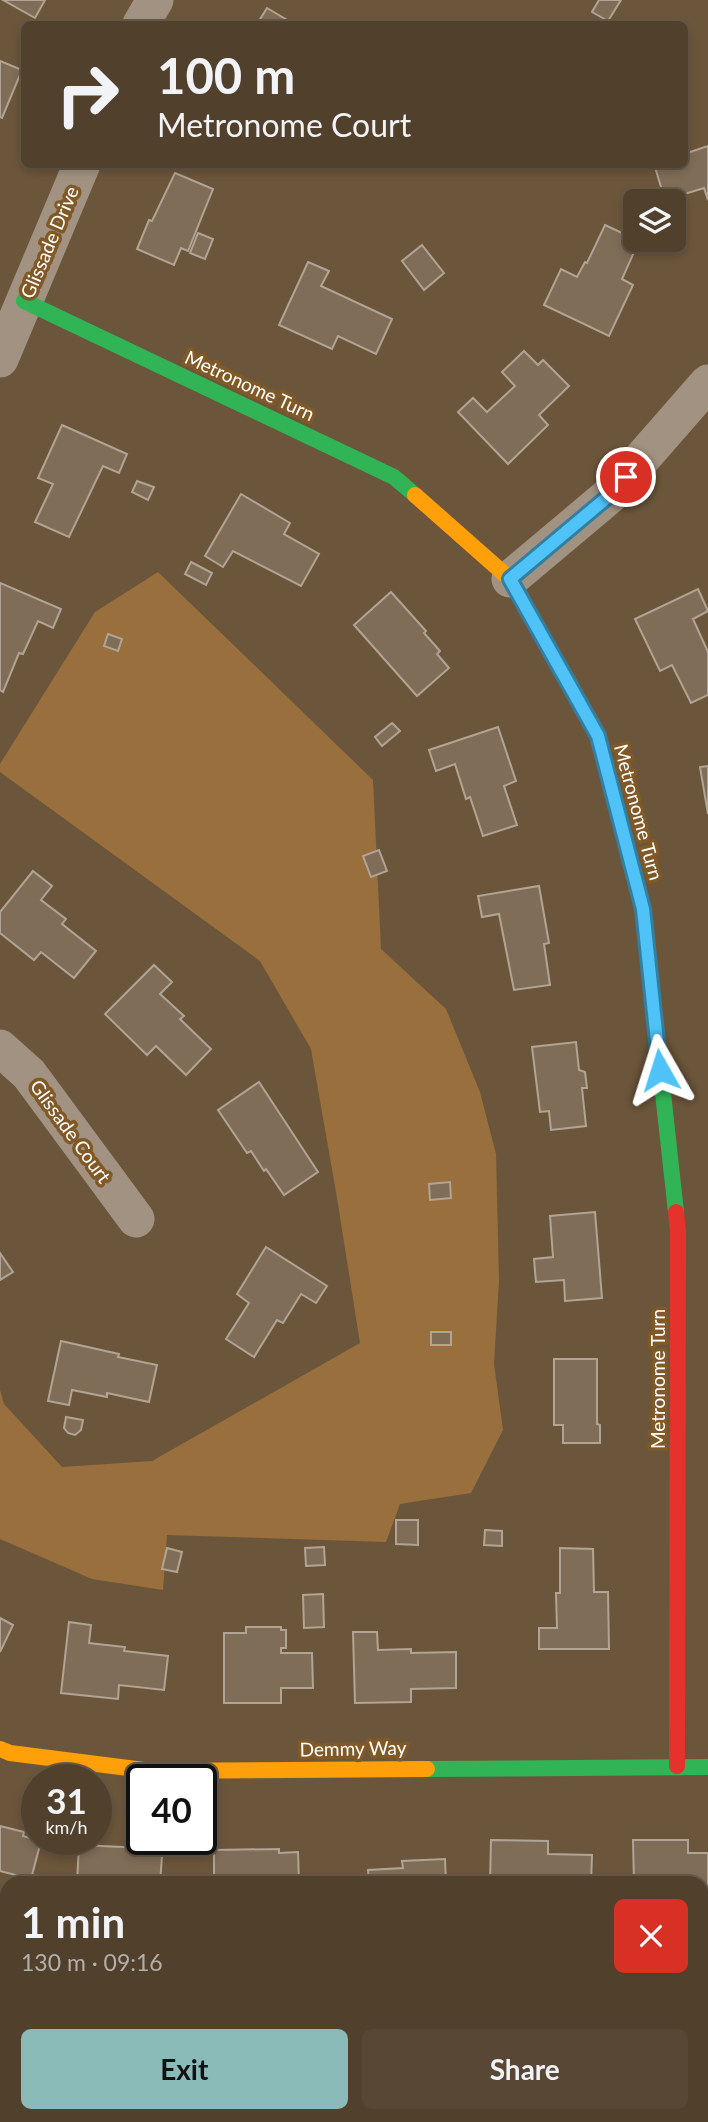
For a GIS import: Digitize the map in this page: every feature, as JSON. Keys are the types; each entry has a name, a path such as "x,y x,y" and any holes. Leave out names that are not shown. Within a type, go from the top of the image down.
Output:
{"street":[{"path":"143,21 155,0"},
{"name":"Glissade Drive","path":"0,359 80,168"},
{"name":"Metronome Turn","path":"24,302 394,477 510,579 598,736 643,909 678,1231 677,1766"},
{"path":"510,579 610,495 708,383"},
{"name":"Glissade Court","path":"0,1048 29,1074 136,1219"},
{"name":"Demmy Way","path":"0,1749 10,1753 152,1771 708,1767"}],"shaded area":[{"path":"158,572 373,780 381,949 446,1009 480,1092 496,1154 499,1281 494,1364 503,1430 471,1493 400,1504 386,1542 167,1535 163,1590 92,1579 0,1539 0,1390 4,1404 62,1467 152,1461 360,1343 311,1049 260,961 0,772 0,764 95,612"}],"building":[{"path":"3,0 45,0 35,18"},
{"path":"599,0 621,0 608,21 592,12"},
{"path":"267,8 289,21 259,21"},
{"path":"0,61 21,70 21,72 2,118"},
{"path":"708,146 708,200 704,188 686,194 686,189 662,189 655,168 688,168 688,153"},
{"path":"175,173 213,189 188,251 181,248 174,265 137,249 149,220 152,221"},
{"path":"605,225 623,233 623,252 634,252 622,279 633,285 609,336 544,305 561,269 577,277 585,262 587,263"},
{"path":"198,233 213,239 205,259 190,253"},
{"path":"422,245 444,273 424,290 402,261"},
{"path":"308,262 329,271 321,286 392,319 376,354 338,336 332,349 279,325"},
{"path":"524,351 538,365 543,360 569,386 539,415 548,425 508,464 458,412 473,398 487,412 515,386 502,372"},
{"path":"62,425 127,454 119,473 103,466 69,537 35,522 53,484 38,478"},
{"path":"137,481 154,487 148,500 132,492"},
{"path":"241,494 290,523 284,534 319,554 301,586 233,551 223,567 205,556"},
{"path":"191,562 212,573 206,585 185,574"},
{"path":"0,583 61,609 53,628 38,621 23,654 19,653 3,692 0,690"},
{"path":"698,589 708,611 693,619 708,652 708,695 691,703 672,665 660,671 635,619"},
{"path":"391,592 426,631 424,633 440,651 437,654 449,668 417,696 354,625"},
{"path":"108,634 122,639 118,651 104,646"},
{"path":"392,723 400,731 382,746 375,737"},
{"path":"498,727 516,781 504,786 517,825 483,836 470,797 466,799 455,764 436,771 429,750"},
{"path":"708,766 708,814 700,767"},
{"path":"379,850 387,871 371,877 363,856"},
{"path":"33,871 52,886 41,900 66,919 62,924 96,951 74,978 41,952 34,960 0,933 0,912"},
{"path":"539,886 549,943 544,944 550,985 514,990 499,914 482,917 478,896"},
{"path":"154,965 172,982 160,994 184,1016 180,1019 211,1049 186,1075 156,1046 147,1055 105,1014"},
{"path":"576,1042 579,1070 585,1072 587,1088 582,1088 586,1126 551,1130 549,1111 540,1112 532,1047"},
{"path":"259,1082 318,1172 284,1195 251,1151 247,1153 218,1110"},
{"path":"450,1182 451,1198 430,1200 429,1184"},
{"path":"595,1212 602,1298 565,1301 564,1280 536,1282 534,1259 553,1257 550,1216"},
{"path":"266,1247 327,1286 316,1303 301,1294 283,1323 277,1320 254,1357 226,1339 249,1303 237,1294"},
{"path":"0,1253 13,1272 0,1280"},
{"path":"431,1332 451,1332 451,1345 431,1345"},
{"path":"61,1341 157,1365 149,1402 107,1393 107,1397 72,1390 69,1405 48,1401"},
{"path":"554,1359 597,1359 597,1424 600,1425 600,1443 563,1443 563,1425 554,1425"},
{"path":"66,1417 83,1420 81,1430 75,1435 64,1428"},
{"path":"396,1520 418,1520 418,1545 396,1544"},
{"path":"485,1530 502,1531 502,1546 484,1545"},
{"path":"324,1547 325,1565 306,1566 305,1548"},
{"path":"167,1548 182,1552 177,1572 162,1569"},
{"path":"560,1548 593,1549 594,1592 608,1592 609,1649 539,1649 539,1628 557,1628 556,1593 560,1593"},
{"path":"323,1594 324,1627 304,1628 303,1595"},
{"path":"0,1618 13,1625 0,1652"},
{"path":"69,1622 91,1625 89,1643 125,1647 124,1651 168,1656 164,1690 119,1685 118,1699 61,1693"},
{"path":"246,1627 281,1627 281,1630 286,1630 286,1648 281,1648 281,1653 312,1653 313,1688 281,1688 281,1703 224,1703 224,1633 246,1633"},
{"path":"353,1632 377,1632 378,1650 411,1649 411,1653 456,1652 456,1688 411,1689 411,1702 355,1703"},
{"path":"0,1826 21,1831 21,1855 37,1855 32,1876 0,1871"},
{"path":"491,1840 548,1841 548,1854 592,1855 591,1876 490,1876"},
{"path":"633,1840 688,1840 688,1853 708,1853 708,1876 634,1876"},
{"path":"112,1847 126,1847 126,1855 162,1856 161,1876 77,1876 78,1855 112,1855"},
{"path":"279,1849 279,1853 298,1852 299,1876 214,1876 214,1855 217,1855 217,1850"},
{"path":"445,1859 446,1876 368,1876 368,1870 403,1868 402,1861"}],"traffic: fast":[{"path":"24,301 394,477 415,495"},
{"path":"592,724 598,736 643,910 676,1212"},
{"path":"427,1769 708,1767"}],"traffic: slow":[{"path":"415,495 510,579 592,724"},
{"path":"0,1749 10,1753 152,1771 427,1769"}],"traffic: jam":[{"path":"676,1212 677,1766"}],"route":[{"path":"626,477 610,495 510,579 598,736 643,909 660,1070"}]}
